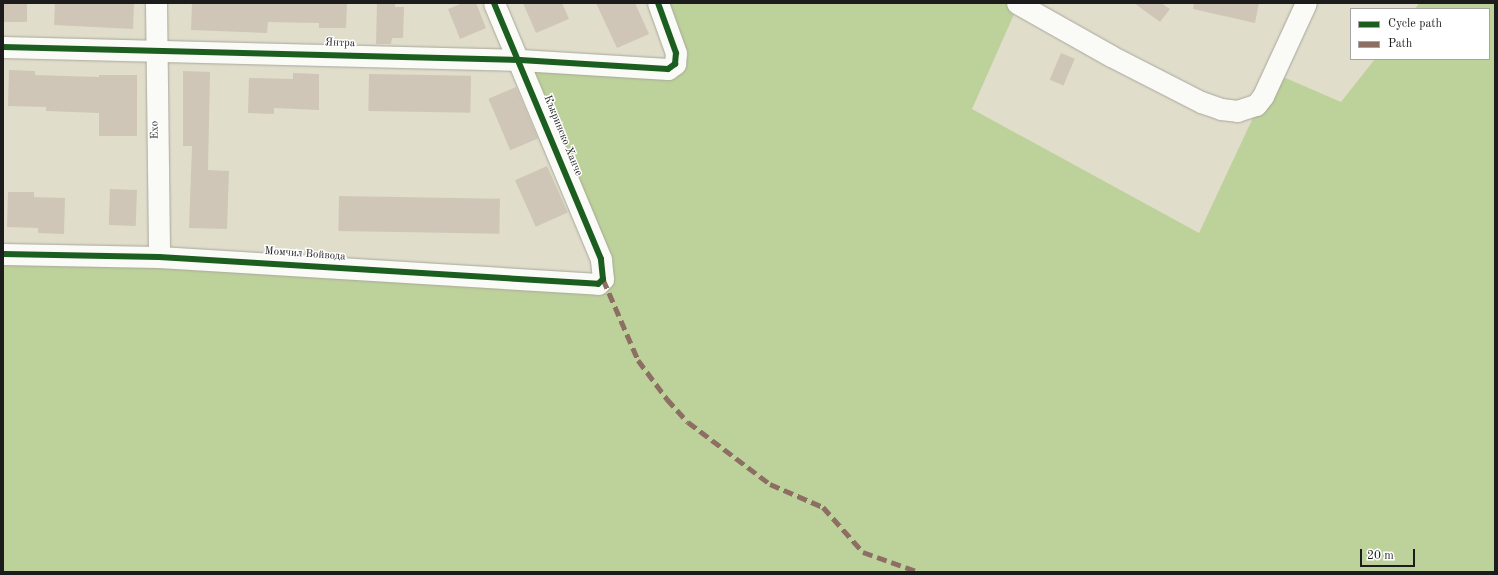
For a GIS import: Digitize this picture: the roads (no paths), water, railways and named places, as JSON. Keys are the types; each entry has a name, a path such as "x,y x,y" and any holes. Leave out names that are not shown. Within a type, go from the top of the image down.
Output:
{"street":[{"name":"Ехо","path":"156,3 155,49 159,257"},
{"name":"Къкринско Ханче","path":"494,3 520,60 601,260 603,279"},
{"name":"Янтра","path":"3,47 155,49 520,60 657,70 668,69 675,64 673,40 658,3"},
{"path":"1017,3 1111,56 1202,102 1221,109 1237,111 1256,105 1263,96 1306,3"},
{"name":"Момчил Войвода","path":"3,254 159,257 590,284 598,284 603,279"}]}
